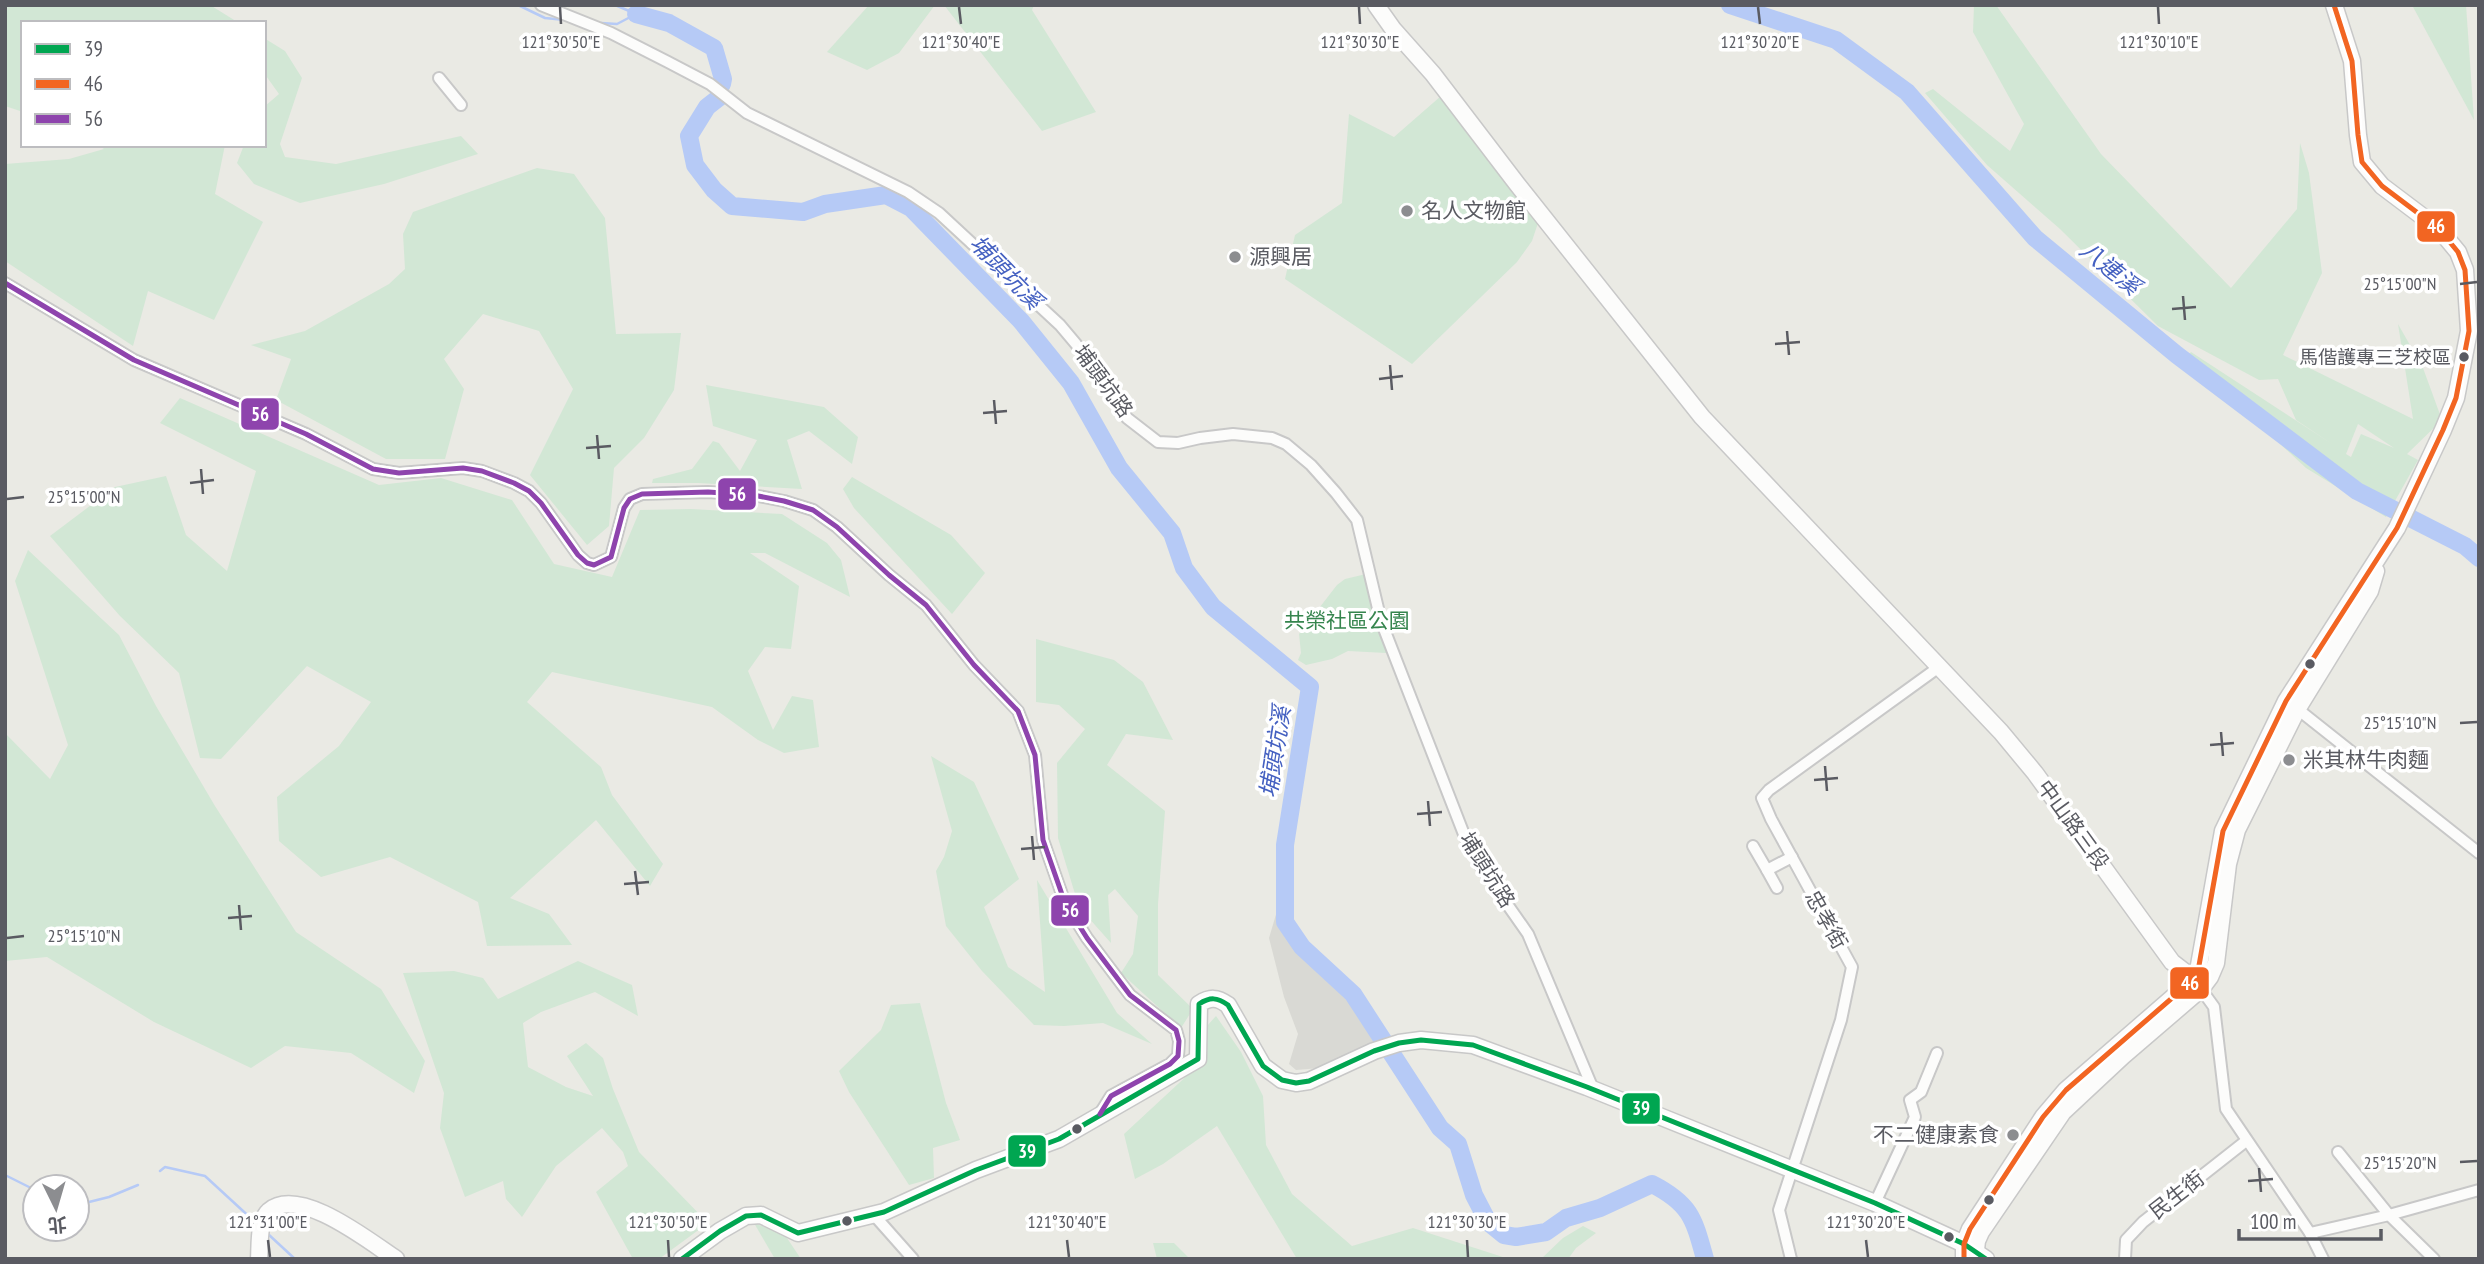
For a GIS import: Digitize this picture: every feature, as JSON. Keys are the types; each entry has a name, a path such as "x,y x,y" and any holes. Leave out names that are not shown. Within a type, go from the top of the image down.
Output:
{"street":[{"name":"埔頭坑路","path":"541,5 611,33 697,76 747,113 908,192 939,213 1060,325 1127,418 1158,442 1178,443 1233,435 1272,438 1286,444 1311,465 1357,520 1381,621 1459,824 1479,864 1528,934 1593,1089"},
{"name":"中山路三段","path":"1376,5 1702,417 2001,732 2035,773 2172,962 2197,984"},
{"path":"1973,1254 1970,1229 2043,1117 2066,1090 2197,984 2223,831 2292,705 2396,528 2443,430 2462,374 2469,331 2465,270 2458,252 2439,229 2382,186 2362,162 2352,61 2334,5"},
{"path":"439,78 461,104"},
{"path":"5,283 134,360 306,434 373,469 399,473 463,468 482,471 514,483 529,491 541,503 578,555 587,563 594,565 611,557 624,508 630,499 642,494 708,492 753,495 813,510 837,527 926,605 974,665 1018,711 1035,755 1043,840 1065,904 1130,995 1177,1030 1178,1056 1161,1069 1111,1096 1100,1114"},
{"name":"忠孝街","path":"1791,1259 1779,1210 1841,1020 1852,967 1762,798 1769,790 1939,667"},
{"path":"2292,705 2479,853"},
{"path":"1753,846 1777,888"},
{"path":"1767,870 1792,857"},
{"path":"2197,984 2214,1007 2226,1109 2310,1233 2323,1259"},
{"path":"682,1259 720,1231 747,1216 761,1215 798,1233 874,1215 976,1170 1059,1139 1198,1059 1199,1004 1209,998 1219,999 1228,1005 1263,1066 1282,1080 1296,1083 1309,1081 1374,1051 1399,1043 1422,1040 1473,1045 1593,1089 1875,1203 1973,1254"},
{"path":"1875,1203 1915,1117 1910,1100 1921,1092 1937,1053"},
{"name":"民生街","path":"2125,1259 2126,1240 2143,1222 2246,1141"},
{"path":"2338,1152 2389,1215 2434,1259"},
{"path":"2310,1233 2479,1190"},
{"path":"259,1259 261,1228 269,1212 286,1204 305,1205 396,1259"},
{"path":"874,1215 913,1259"}],"shaded area":[{"path":"1277,911 1281,911 1285,926 1296,943 1340,985 1361,1013 1379,1045 1320,1068 1296,1070 1289,1064 1298,1034 1284,997 1269,938"}],"green space":[{"path":"5,5 210,5 236,21 21,21 21,111 5,106"},
{"path":"869,5 935,5 899,53 867,70 827,52"},
{"path":"944,5 1034,5 1032,10 1096,112 1042,131"},
{"path":"1974,5 1996,5 2101,154 2231,288 2297,209 2300,143 2309,173 2322,273 2283,355 2413,419 2398,324 2423,368 2442,420 2407,454 2418,460 2386,517 2306,468 2276,440 2179,365 2191,352 2332,444 2296,420 2278,379 2259,380 2158,326 2060,229 1987,165 1925,93 1933,89 2010,151 2024,124 1973,32","holes":["2358,424 2394,448 2361,434 2351,457 2346,454"]},
{"path":"2412,5 2466,5 2474,120"},
{"path":"266,39 285,51 302,78 280,144 285,157 336,164 461,136 478,154 384,184 300,203 254,184 237,163 243,147 266,147 266,105 279,94 266,76"},
{"path":"1441,96 1538,223 1532,241 1517,262 1412,364 1285,279 1295,235 1342,203 1349,114 1394,137"},
{"path":"101,147 225,147 215,194 263,222 214,320 148,291 133,346 5,261 5,164 69,159 104,149"},
{"path":"537,168 574,174 605,218 616,334 681,333 674,390 644,438 614,468 609,526 587,545 530,475 573,389 539,331 483,314 444,359 464,389 445,459 386,459 276,400 291,359 251,345 305,331 389,284 405,269 403,234 413,212"},
{"path":"706,385 824,407 858,437 852,464 809,431 787,440 802,489 652,483 653,479 692,469 713,441 719,443 740,471 757,440 713,426"},
{"path":"180,398 379,485 441,478 512,500 554,564 612,577 640,510 691,509 782,514 827,543 841,560 850,597 765,553 750,553 799,586 791,649 765,647 748,671 773,730 792,696 813,700 819,747 784,753 758,740 712,707 552,672 527,702 601,767 612,795 663,864 650,886 596,820 510,898 549,914 572,945 487,946 478,902 390,857 321,877 279,841 277,797 339,746 371,702 307,666 221,759 200,758 179,673 120,616 50,536 115,487 166,476 186,535 227,571 256,471 160,423"},
{"path":"852,477 951,535 985,573 952,614 854,508 843,489"},
{"path":"28,550 119,635 156,706 215,806 296,932 381,989 425,1061 414,1093 351,1053 285,1046 251,1068 154,1022 47,957 5,961 5,733 50,779 68,745 15,581"},
{"name":"共榮社區公園","path":"1366,574 1388,648 1386,653 1348,651 1332,659 1306,665 1298,660 1301,653 1299,634 1337,585 1345,579"},
{"path":"1036,639 1114,660 1143,682 1173,740 1126,734 1107,765 1165,811 1158,904 1158,975 1193,1009 1181,1028 1121,973 1133,954 1138,916 1115,889 1108,895 1111,943 1079,907 1058,838 1057,763 1085,729 1059,705 1036,702"},
{"path":"931,756 974,782 1019,879 984,907 1008,967 1045,992 1037,880 1117,1013 1152,1044 1103,1023 1034,1025 982,971 946,926 936,871 944,857 952,831"},
{"path":"578,961 632,985 638,1016 595,992 541,1012 523,1023 528,1067 566,1087 593,1096 567,1056 586,1043 603,1058 639,1152 708,1223 659,1259 633,1259 596,1192 628,1166 623,1152 602,1128 556,1166 522,1217 506,1199 503,1181 465,1197 440,1128 444,1093 403,973 454,971 483,978 498,999"},
{"path":"920,1003 946,1103 960,1140 933,1148 934,1178 909,1185 849,1092 839,1071 881,1030 891,1005"},
{"path":"1216,1016 1241,1052 1263,1096 1266,1145 1292,1194 1352,1246 1413,1228 1509,1259 1297,1259 1217,1126 1163,1164 1135,1179 1124,1134 1206,1058 1206,1027"},
{"path":"754,1223 785,1235 801,1259 775,1259"},
{"path":"1583,1226 1596,1233 1576,1248 1568,1259 1541,1259 1563,1238"},
{"path":"1153,1243 1174,1243 1190,1259 1157,1259"}],"waterway":[{"name":"埔頭坑溪","path":"518,5 545,18 565,20"},
{"path":"615,5 634,13"},
{"name":"八連溪","path":"1730,5 1836,40 1907,92 2035,238 2177,355 2357,491 2465,546 2479,558"},
{"name":"埔頭坑溪","path":"601,23 617,24 636,14"},
{"name":"埔頭坑溪","path":"636,14 669,23 714,48 722,84"},
{"name":"埔頭坑溪","path":"721,96 707,107 689,136 695,165 714,190 732,206 803,212 825,204 886,195 911,208 1021,321 1071,383 1119,468 1172,533 1184,568 1213,607 1310,687 1285,845 1285,922 1302,947 1353,994 1440,1128 1458,1144 1474,1195 1488,1222 1504,1235 1516,1237 1546,1232 1566,1218 1600,1208 1652,1184 1675,1199 1689,1214 1698,1233 1705,1259"},
{"path":"160,1171 165,1167 205,1176 255,1222"},
{"path":"5,1175 21,1183"},
{"path":"91,1202 138,1185"},
{"path":"268,1234 295,1259"}],"transit line":[{"name":"46","path":"1964,1259 1964,1244 1970,1229 2043,1117 2066,1090 2194,979 2198,971 2223,831 2286,701 2397,528 2456,398 2469,331 2465,270 2458,252 2439,229 2382,186 2362,162 2352,61 2334,5"},
{"name":"56","path":"5,283 134,360 306,434 373,469 399,473 463,468 482,471 514,483 529,491 541,503 578,555 587,563 594,565 611,557 624,508 630,499 642,494 708,492 753,495 813,510 837,527 926,605 974,665 1018,711 1035,755 1043,840 1065,903 1087,938 1130,995 1176,1030 1179,1041 1178,1056 1170,1064 1111,1096 1100,1114"},
{"name":"39","path":"682,1259 746,1216 761,1215 798,1233 884,1212 976,1170 1059,1139 1198,1059 1199,1004 1214,999 1228,1005 1263,1066 1282,1080 1296,1083 1309,1081 1374,1051 1399,1043 1421,1040 1473,1045 1587,1087 1875,1203 1964,1244 1986,1259"}],"place":[{"name":"名人文物館","path":"1407,211"},
{"name":"源興居","path":"1235,257"},
{"name":"馬偕護專三芝校區","path":"2464,357"},
{"name":"米其林牛肉麵","path":"2289,760"},
{"name":"不二健康素食","path":"2013,1135"}]}
